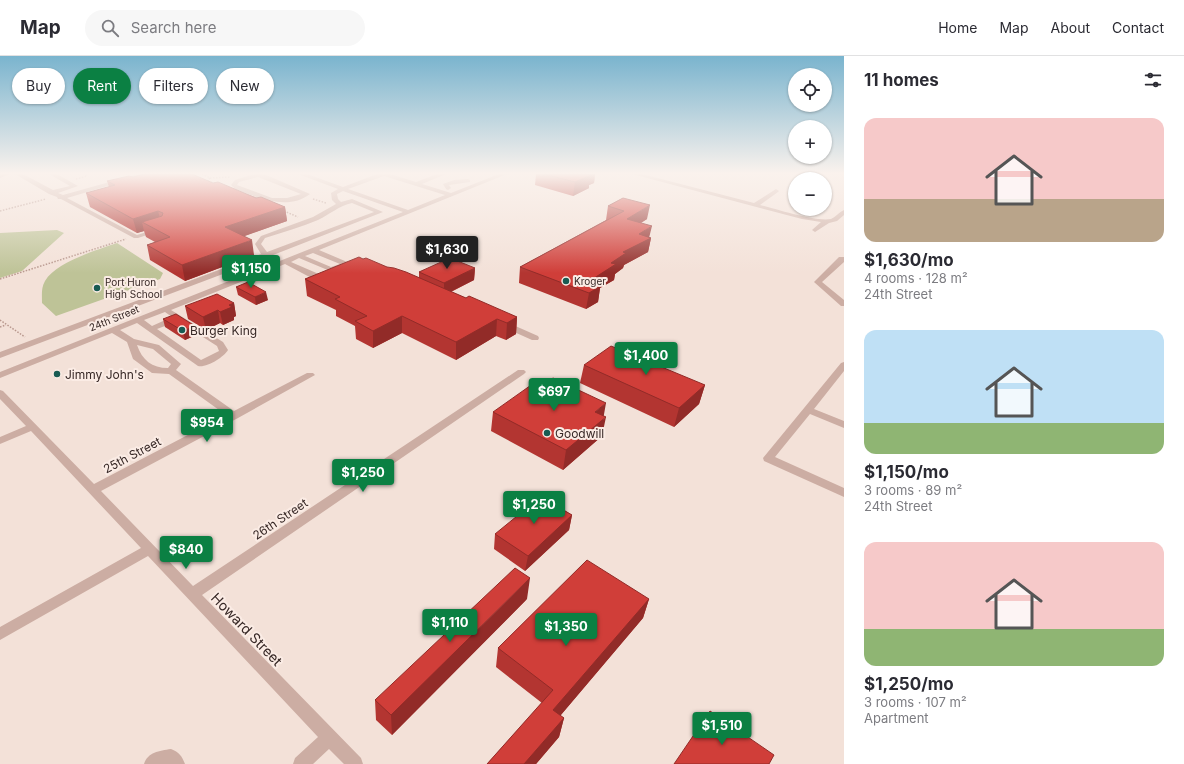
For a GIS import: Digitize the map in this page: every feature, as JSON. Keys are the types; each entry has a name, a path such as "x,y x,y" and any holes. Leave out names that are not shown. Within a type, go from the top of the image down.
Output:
{"street":[{"path":"82,207 134,236 162,229"},
{"path":"266,256 258,244 262,237 326,214 338,207"},
{"path":"0,355 380,212 367,207"},
{"path":"394,207 408,212"},
{"name":"24th Street","path":"0,375 418,207"},
{"path":"764,207 815,220 827,221 835,220 844,212"},
{"path":"815,230 827,221"},
{"path":"313,250 346,264 365,268"},
{"path":"299,256 330,269 335,274"},
{"path":"843,259 818,282 844,304"},
{"path":"284,261 322,280 329,280 346,264"},
{"path":"209,277 224,285"},
{"path":"130,307 151,328 201,364 222,353 224,350 220,344 165,309"},
{"path":"151,328 179,317"},
{"path":"500,322 535,338"},
{"path":"112,330 131,341 156,347 176,364 171,371"},
{"path":"131,341 136,357 155,372 171,371 234,416"},
{"path":"844,365 768,458 844,492"},
{"name":"26th Street","path":"192,594 521,372"},
{"name":"25th Street","path":"93,490 310,375"},
{"name":"Howard Street","path":"0,393 355,764"},
{"path":"808,410 844,425"},
{"path":"0,441 32,426"},
{"path":"0,634 150,549"},
{"path":"301,764 329,738"},
{"path":"152,764 159,758 171,757 177,764"}],"path":[{"path":"0,211 15,207"},
{"path":"284,211 304,220"},
{"path":"0,279 134,236"},
{"path":"0,320 32,343"},
{"path":"0,327 6,325"}],"green space":[{"path":"57,230 64,233 22,271 0,278 0,233"},
{"path":"117,243 163,273 160,279 56,316 42,303 43,286 50,274 67,262"}],"building":[{"path":"111,207 285,207 225,227 252,240 182,265 147,245 170,237 142,222 162,216 163,213 158,211 133,219"},
{"path":"611,207 647,207 627,219 652,226 639,234 651,238 623,252 626,253 611,263 616,264 588,282 601,286 589,293 520,267 624,211"},
{"path":"359,257 406,272 466,298 469,296 517,317 507,323 497,319 456,342 402,316 373,331 355,321 367,316 335,299 340,297 305,279"},
{"path":"450,258 475,268 444,283 419,272"},
{"path":"248,282 266,292 255,297 236,287"},
{"path":"217,294 234,303 229,305 232,307 220,312 218,310 203,317 185,306"},
{"path":"176,314 195,326 183,331 163,319"},
{"path":"611,346 705,385 679,408 584,365"},
{"path":"553,378 606,403 595,412 606,417 566,450 493,412 534,383 542,386"},
{"path":"544,494 563,505 560,508 572,515 528,556 495,534"},
{"path":"587,560 649,599 553,710 564,718 524,764 487,764 553,690 498,648"},
{"path":"515,568 530,578 391,715 375,700"},
{"path":"710,711 774,755 769,764 674,764"}],"place":[{"name":"Kroger","path":"566,281"},
{"name":"Port Huron High School","path":"97,288"},
{"name":"Burger King","path":"182,330"},
{"name":"Jimmy John's","path":"57,374"},
{"name":"Goodwill","path":"547,433"}]}
